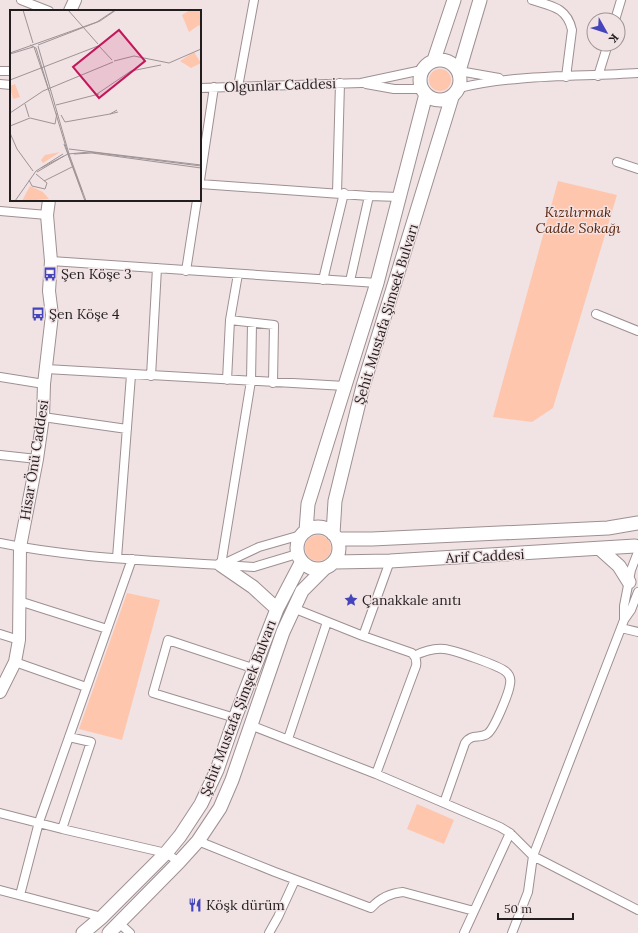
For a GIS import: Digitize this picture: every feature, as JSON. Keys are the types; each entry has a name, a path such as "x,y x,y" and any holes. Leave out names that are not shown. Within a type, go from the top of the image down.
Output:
{"main road":[{"path":"71,10 76,0"},
{"path":"434,60 454,0"},
{"path":"459,71 451,62 445,60 434,60 422,70 420,78 424,92 430,98 441,100 456,92 460,76 459,71 480,0"},
{"name":"Şehit Mustafa Şimsek Bulvarı","path":"299,558 296,546 304,533 308,504 377,283 424,92"},
{"name":"Şehit Mustafa Şimsek Bulvarı","path":"329,565 339,551 335,537 335,501 363,386 456,92"},
{"name":"Hisar Önü Caddesi","path":"0,692 15,662 19,640 20,547 37,459 43,416 44,384 52,315 50,291 51,261 47,215 49,201"},
{"path":"637,549 632,536 638,524"},
{"name":"Arif Caddesi","path":"335,537 372,539 608,528 638,524"},
{"path":"304,533 311,528 323,528 335,537"},
{"path":"600,549 619,566 634,587"},
{"name":"Arif Caddesi","path":"329,565 600,549 637,549"},
{"path":"299,558 312,569 329,565"},
{"name":"Şehit Mustafa Şimşek Bulvarı","path":"83,933 102,917 166,853 191,820 210,787 277,609 299,558"},
{"path":"220,565 252,588 277,609"},
{"name":"Şehit Mustafa Şimşek Bulvarı","path":"109,933 198,842 212,821 226,794 283,632 293,608 302,591 329,565"}],"street":[{"path":"21,0 46,10"},
{"path":"238,87 254,0"},
{"path":"532,0 560,9 571,24 572,30 566,77"},
{"path":"617,12 621,0"},
{"path":"598,76 606,52"},
{"path":"361,83 422,70"},
{"path":"459,71 506,79"},
{"path":"456,92 480,83 506,79 638,73"},
{"path":"323,280 340,193 340,83"},
{"path":"361,83 394,89 424,92"},
{"name":"Olgunlar Caddesi","path":"201,88 361,83"},
{"path":"0,84 10,85"},
{"path":"201,173 214,88"},
{"path":"617,162 638,169"},
{"path":"201,184 399,197"},
{"path":"350,281 370,196"},
{"path":"186,270 197,201"},
{"path":"0,212 47,215"},
{"path":"51,261 377,283"},
{"path":"151,376 158,268"},
{"path":"227,380 230,320 238,274"},
{"path":"596,314 638,331"},
{"path":"230,320 274,325 273,383"},
{"path":"220,565 251,381 252,323"},
{"path":"46,369 345,386"},
{"path":"117,558 131,375"},
{"path":"0,377 44,384"},
{"path":"43,416 127,429"},
{"path":"0,455 37,459"},
{"path":"220,565 259,547 304,533"},
{"path":"0,542 20,547 117,558 254,567 299,558"},
{"path":"512,933 528,892 533,856 624,620 631,610 634,587 632,564 637,549"},
{"path":"20,895 39,822 132,559"},
{"path":"363,636 390,561"},
{"path":"624,620 624,606 634,587"},
{"path":"19,601 107,629"},
{"path":"293,608 363,636 412,653 416,659 416,666 376,774"},
{"path":"288,739 327,622"},
{"path":"621,628 638,632"},
{"path":"0,634 19,640"},
{"path":"235,718 152,693 168,640 254,669"},
{"path":"414,656 421,652 435,649 452,650 504,670 510,678 510,686 491,731 484,735 472,737 465,743 444,803"},
{"path":"15,662 86,687"},
{"path":"250,725 376,774 510,833 533,856 638,910"},
{"path":"62,829 91,742 69,737"},
{"path":"0,813 166,853 179,862"},
{"path":"464,933 510,833"},
{"path":"198,842 371,908 385,896 397,892 403,892 474,911"},
{"path":"269,933 295,880"},
{"path":"0,890 102,917"},
{"path":"119,923 130,933"}],"green space":[{"path":"440,69 448,72 451,80 448,88 440,91 432,88 429,80 432,72"},
{"name":"Kızılırmak Cadde Sokağı","path":"558,181 617,195 553,408 532,422 493,417"},
{"path":"318,535 327,539 331,548 327,557 318,561 309,557 305,548 309,539"},
{"path":"127,593 160,600 122,740 79,729"},
{"path":"417,804 454,820 444,844 407,829"}],"place":[{"name":"Şen Köşe 3","path":"50,274"},
{"name":"Şen Köşe 4","path":"38,314"},
{"name":"Çanakkale anıtı","path":"351,600"},
{"name":"Köşk dürüm","path":"195,905"}]}
